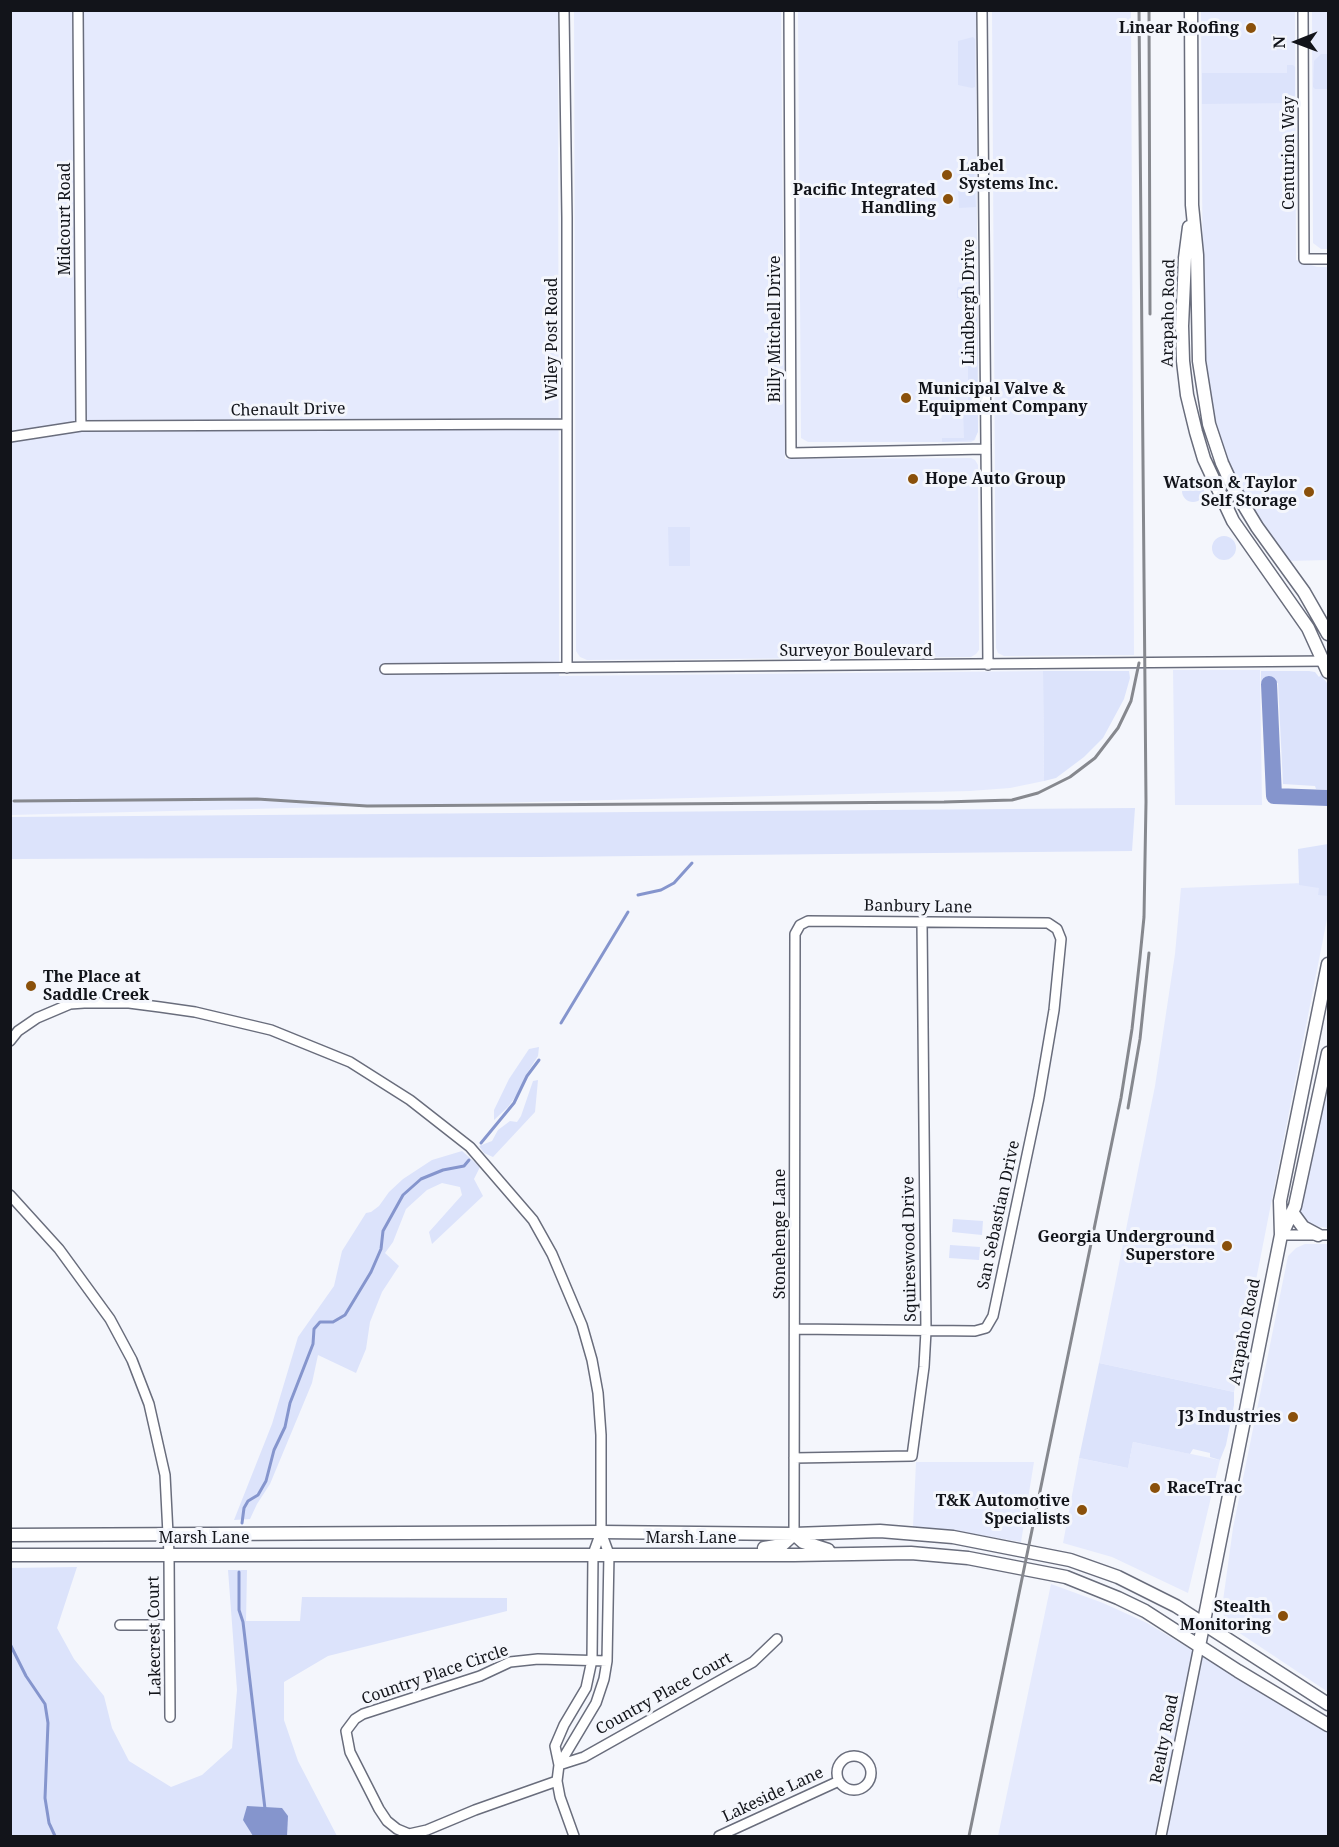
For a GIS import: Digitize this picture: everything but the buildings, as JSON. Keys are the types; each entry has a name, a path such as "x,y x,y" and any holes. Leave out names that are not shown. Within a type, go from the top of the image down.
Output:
{"main road":[{"name":"Arapaho Road","path":"1191,10 1192,205 1197,255 1198,335 1202,387 1209,424 1222,463 1234,489 1257,527 1304,592 1329,634"},
{"name":"Arapaho Road","path":"1192,205 1185,258 1182,326 1187,394 1196,432 1220,496 1233,521 1308,628 1327,665"},
{"path":"1220,496 1234,489"},
{"name":"Arapaho Road","path":"1199,1647 1281,1235 1280,1201 1329,964"},
{"name":"Arapaho Road","path":"1281,1235 1295,1206 1329,1053"},
{"path":"1292,1212 1303,1227 1323,1235"},
{"name":"Marsh Lane","path":"12,1535 601,1532 794,1534 880,1531 953,1537 1070,1560 1118,1577 1176,1606 1329,1704"},
{"path":"740,1555 746,1550 782,1545 794,1534 810,1545 840,1554"},
{"name":"Marsh Lane","path":"13,1555 740,1555 911,1552 949,1556 1000,1563 1066,1577 1145,1611 1199,1647 1329,1725"}],"street":[{"name":"Midcourt Road","path":"78,10 81,426"},
{"name":"Wiley Post Road","path":"564,10 567,668"},
{"name":"Billy Mitchell Drive","path":"789,10 790,453 985,449"},
{"name":"Lindbergh Drive","path":"982,10 988,665"},
{"name":"Centurion Way","path":"1304,10 1304,259 1329,259"},
{"name":"Chenault Drive","path":"10,436 81,426 566,424"},
{"name":"Surveyor Boulevard","path":"385,669 1327,665"},
{"name":"Banbury Lane","path":"795,934 800,925 808,921 1047,923"},
{"name":"Squireswood Drive","path":"794,1458 912,1456 924,1366 926,1331 922,922"},
{"name":"San Sebastian Drive","path":"795,1329 975,1331 986,1328 993,1316 1039,1098 1054,1010 1060,939 1057,929 1047,923"},
{"name":"Stonehenge Lane","path":"794,1534 795,934"},
{"path":"10,1041 18,1031 37,1018 70,1004 129,1003 195,1012 271,1030 350,1062 446,1126 470,1147 533,1220 571,1296 592,1360 598,1393 601,1435 601,1532 593,1554 592,1660 586,1688 564,1725 555,1746 559,1765 557,1781 568,1823 574,1836"},
{"name":"Lakecrest Court","path":"10,1195 59,1249 110,1319 132,1360 149,1404 162,1454 168,1535 170,1717"},
{"path":"1281,1235 1323,1235"},
{"path":"559,1765 600,1694 607,1661 609,1554 601,1532"},
{"path":"120,1625 169,1625"},
{"name":"Country Place Court","path":"559,1765 584,1757 753,1662 777,1639"},
{"name":"Realty Road","path":"1161,1836 1199,1647"},
{"name":"Country Place Circle","path":"557,1781 427,1830 409,1834 397,1829 387,1821 379,1809 350,1752 346,1731 355,1719 363,1714 480,1676 510,1662 538,1659 607,1661"},
{"name":"Lakeside Lane","path":"718,1836 839,1781"}],"shaded area":[{"path":"10,11 558,11 559,676 1043,671 1044,781 1010,788 970,791 11,815"},
{"path":"574,11 781,11 785,459 971,458 975,460 978,465 979,650 976,654 971,657 587,660 580,657 576,651"},
{"path":"798,11 976,11 978,429 975,440 971,442 808,442 801,438"},
{"path":"992,11 1131,11 1134,655 1004,656 998,653 996,648"},
{"path":"1201,11 1295,11 1296,260 1317,267 1328,267 1328,560 1288,561 1249,507 1227,463 1210,405 1205,371 1203,325"},
{"path":"1312,11 1328,11 1328,249 1321,249 1313,243"},
{"path":"973,37 975,39 975,87 972,88 958,85 958,41"},
{"path":"1321,54 1328,54 1328,89 1313,87 1314,61"},
{"path":"1287,65 1295,67 1294,103 1202,104 1202,73 1287,73"},
{"path":"976,161 974,179 976,207 959,208 958,163"},
{"path":"973,265 977,268 978,432 974,440 942,442 942,438 964,438 963,407 968,406 968,366 964,365 965,299 957,298 957,289 958,287 973,287"},
{"path":"1193,480 1201,483 1204,491 1201,499 1193,502 1185,499 1182,491 1185,483"},
{"path":"668,527 690,527 690,566 669,566"},
{"path":"1224,536 1229,537 1235,543 1235,553 1229,559 1224,560 1219,559 1213,553 1212,548 1213,543 1219,537"},
{"path":"1173,670 1260,670 1262,805 1175,805"},
{"path":"1043,671 1129,671 1130,678 1124,699 1103,738 1084,757 1056,778 1044,781"},
{"path":"1261,671 1315,672 1319,677 1321,675 1327,683 1328,790 1316,789 1315,786 1283,784 1278,683 1261,683"},
{"path":"1135,808 1132,851 10,859 11,817"},
{"path":"1328,844 1328,896 1318,895 1319,888 1299,885 1298,849"},
{"path":"1303,883 1328,890 1328,914 1234,1392 1099,1363 1155,1086 1175,954 1181,888"},
{"path":"539,1047 538,1056 519,1092 494,1120 494,1110 509,1079 529,1049"},
{"path":"1328,1065 1328,1228 1314,1226 1304,1218 1299,1209"},
{"path":"538,1080 535,1112 493,1157 484,1153 479,1146 492,1141 498,1130 510,1121 517,1122 533,1081"},
{"path":"462,1151 480,1167 474,1179 483,1196 432,1244 429,1232 462,1195 460,1187 442,1183 427,1190 406,1209 393,1242 385,1253 399,1266 382,1292 370,1322 366,1349 356,1373 318,1355 312,1383 270,1484 250,1519 234,1520 272,1424 298,1337 334,1286 342,1251 366,1213 379,1206 389,1192 403,1179 432,1160"},
{"path":"953,1219 983,1221 982,1235 952,1232"},
{"path":"1305,1244 1328,1244 1328,1692 1226,1624 1222,1608 1233,1528 1288,1256 1296,1248"},
{"path":"950,1245 980,1247 979,1260 949,1258"},
{"path":"1099,1363 1234,1392 1234,1405 1226,1445 1220,1460 1210,1457 1210,1453 1193,1449 1190,1454 1133,1442 1128,1468 1079,1458"},
{"path":"1133,1442 1220,1460 1188,1593 1112,1557 1063,1543 1079,1458 1128,1468"},
{"path":"916,1462 1034,1462 1021,1542 913,1527"},
{"path":"77,1567 57,1628 74,1659 104,1696 112,1728 129,1761 171,1787 202,1775 232,1748 237,1690 228,1570 247,1570 246,1621 300,1621 302,1597 507,1598 507,1611 328,1656 284,1682 284,1720 298,1761 337,1836 11,1836 10,1568"},
{"path":"1051,1584 1103,1603 1147,1623 1328,1732 1328,1836 998,1836"}],"water":[{"path":"247,1806 282,1808 288,1816 287,1836 253,1836 243,1820"}],"waterway":[{"path":"1269,684 1274,796 1328,798"},
{"path":"638,895 661,890 674,883 692,863"},
{"path":"561,1023 628,912"},
{"path":"481,1143 514,1103 527,1076 539,1060"},
{"path":"242,1523 244,1508 248,1501 258,1495 266,1481 274,1450 285,1427 290,1403 313,1344 314,1329 320,1322 333,1322 345,1315 371,1272 381,1249 383,1231 403,1195 421,1179 443,1170 464,1166 469,1160"},
{"path":"239,1572 239,1610 243,1622 265,1809"},
{"path":"10,1644 26,1676 45,1704 48,1723 45,1798 49,1823 55,1836"}],"railway":[{"path":"969,1836 1121,1098 1132,1029 1144,917 1146,802 1139,10"},
{"path":"1149,10 1150,314"},
{"path":"14,801 257,799 367,806 1012,800 1038,793 1070,777 1095,758 1118,728 1131,701 1139,663"},
{"path":"1128,1108 1140,1039 1149,953"}],"place":[{"name":"Linear Roofing","path":"1251,28"},
{"name":"Label Systems Inc.","path":"947,175"},
{"name":"Pacific Integrated Handling","path":"948,199"},
{"name":"Municipal Valve & Equipment Company","path":"906,398"},
{"name":"Hope Auto Group","path":"913,479"},
{"name":"Watson & Taylor Self Storage","path":"1309,492"},
{"name":"The Place at Saddle Creek","path":"31,986"},
{"name":"Georgia Underground Superstore","path":"1227,1246"},
{"name":"J3 Industries","path":"1293,1417"},
{"name":"RaceTrac","path":"1155,1488"},
{"name":"T&K Automotive Specialists","path":"1082,1510"},
{"name":"Stealth Monitoring","path":"1283,1616"}]}
